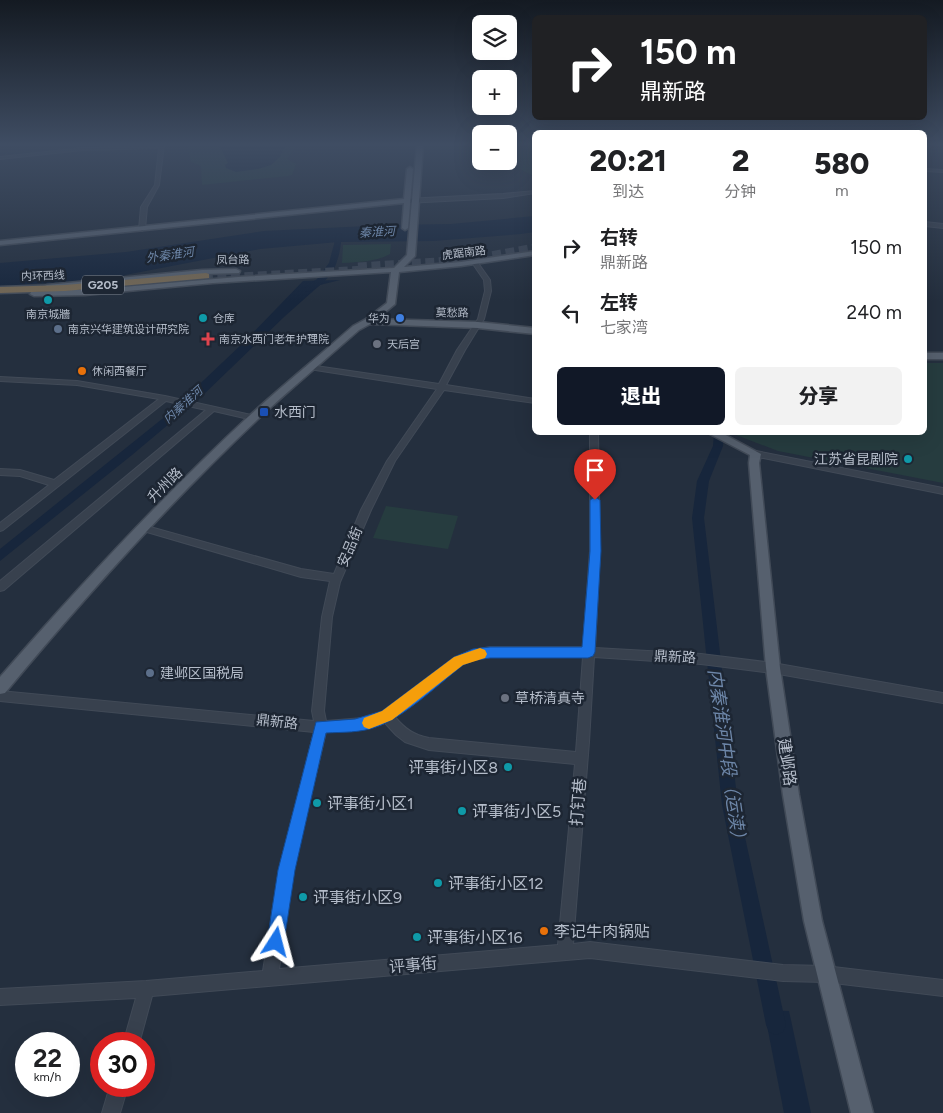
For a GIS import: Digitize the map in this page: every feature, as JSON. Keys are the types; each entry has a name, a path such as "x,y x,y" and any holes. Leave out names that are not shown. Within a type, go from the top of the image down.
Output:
{"highway":[{"name":"内环西线","path":"0,296 208,275"},
{"name":"内环西线","path":"0,290 35,291"}],"main road":[{"path":"404,240 406,197"},
{"path":"406,324 394,318 391,304 395,271 402,260 410,256 416,197"},
{"path":"0,244 406,201"},
{"name":"虎踞南路","path":"395,271 532,248"},
{"name":"虎踞南路","path":"402,260 435,264 476,264 532,254"},
{"name":"凤台路","path":"346,269 402,260"},
{"name":"凤台路","path":"208,275 346,269 395,271"},
{"name":"凤台路","path":"35,291 81,293 306,271"},
{"path":"208,275 223,275 217,281"},
{"name":"升州路","path":"0,688 77,597 253,418 309,367 356,328 369,321 391,304"},
{"name":"莫愁路","path":"369,321 406,324 478,325 532,331"},
{"path":"927,356 943,356"},
{"path":"717,435 756,454"},
{"name":"建邺路","path":"756,454 754,463 773,668 796,824 813,922 862,1113"}],"street":[{"path":"142,229 144,208 150,197"},
{"path":"406,201 483,197"},
{"path":"927,224 943,226"},
{"name":"安品街","path":"270,978 286,870 321,727 318,712 327,617 337,578 366,510 391,461 441,388 461,350 478,325 485,308 488,291 487,280 476,264"},
{"path":"309,367 532,401"},
{"path":"0,379 77,383 167,398 253,418"},
{"path":"0,528 167,398"},
{"path":"0,588 45,547 209,407"},
{"name":"打钉巷","path":"564,952 581,758 596,551 594,435"},
{"path":"756,454 943,491"},
{"path":"0,472 20,473 56,484"},
{"path":"143,528 301,573 337,578"},
{"name":"鼎新路","path":"0,696 321,727 355,726 374,722 387,716 459,661 473,655 490,652 588,652 701,659 744,664 943,698"},
{"path":"387,716 401,733 412,741 581,758"},
{"name":"评事街","path":"0,997 146,989 590,950 783,973 825,974 943,988"},
{"path":"133,1032 146,989"},
{"path":"111,1113 116,1097"}],"green space":[{"path":"391,244 390,254 379,259 342,263 343,245"},
{"path":"927,363 943,363 943,483 778,451 736,435 927,435"},
{"path":"386,506 458,516 448,549 373,538"}],"water":[{"path":"532,216 532,232 433,241 338,242 260,249 125,275 120,278 0,286 0,263 126,252 264,231 451,224"},
{"path":"340,280 320,285 201,397 0,561 0,549 167,415 243,343 303,281"},
{"path":"764,1010 789,1011 811,1113 784,1113"}],"waterway":[{"name":"内秦淮河","path":"307,290 320,281 333,263 339,234"},
{"name":"内秦淮河中段（运渎）","path":"719,435 718,446 703,481 698,518 730,805 776,1025"}],"tunnel":[{"path":"358,267 468,260 532,249"},
{"path":"204,279 367,270"}],"slow traffic":[{"path":"369,723 387,716 459,661 480,654"}],"place":[{"name":"南京城牆","path":"48,300"},
{"name":"仓库","path":"203,318"},
{"name":"华为","path":"400,318"},
{"name":"南京兴华建筑设计研究院","path":"58,329"},
{"name":"南京水西门老年护理院","path":"208,339"},
{"name":"天后宫","path":"377,344"},
{"name":"休闲西餐厅","path":"82,371"},
{"name":"水西门","path":"264,412"},
{"name":"江苏省昆剧院","path":"908,459"},
{"name":"建邺区国税局","path":"150,673"},
{"name":"草桥清真寺","path":"505,698"},
{"name":"评事街小区8","path":"508,767"},
{"name":"评事街小区1","path":"317,803"},
{"name":"评事街小区5","path":"462,811"},
{"name":"评事街小区12","path":"438,883"},
{"name":"评事街小区9","path":"303,897"},
{"name":"李记牛肉锅贴","path":"544,931"},
{"name":"评事街小区16","path":"417,937"}],"route":[{"path":"276,942 286,870 321,727 355,726 374,722 387,716 459,661 473,655 490,652 588,652 596,551 595,500"}],"water label":[{"name":"秦淮河","path":"377,232"},
{"name":"外秦淮河","path":"170,255"}]}
